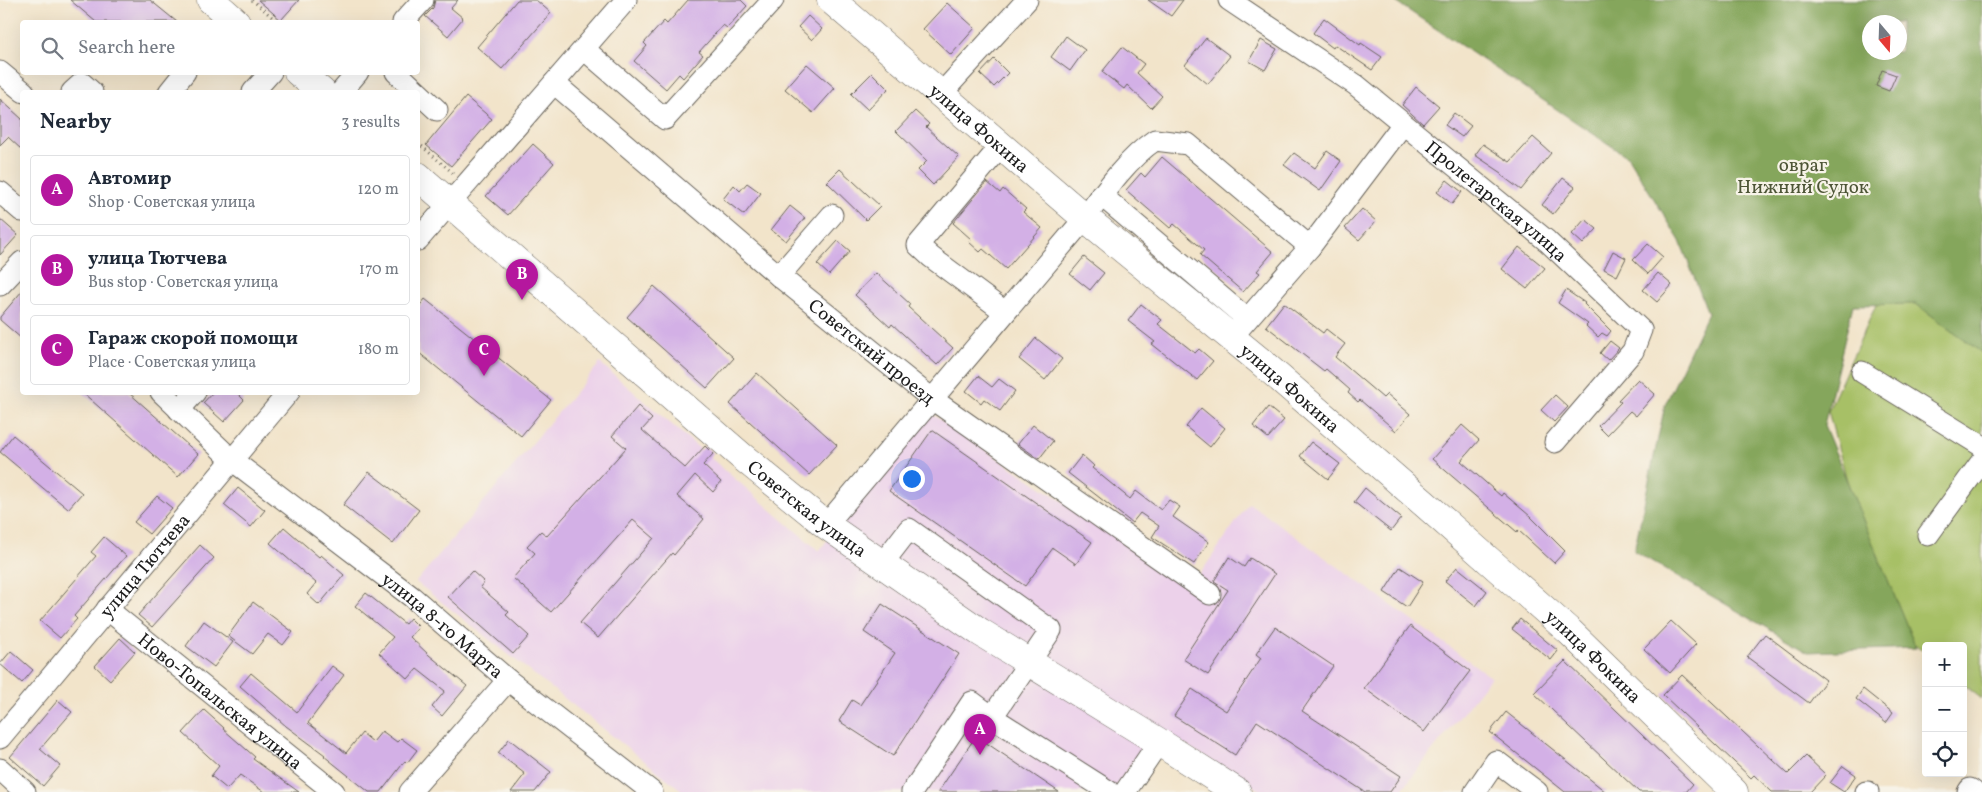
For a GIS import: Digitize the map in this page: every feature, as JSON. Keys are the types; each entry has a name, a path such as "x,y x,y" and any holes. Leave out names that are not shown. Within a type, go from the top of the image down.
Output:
{"main road":[{"name":"улица Фокина","path":"831,0 1085,218 1239,329 1260,361 1570,632 1734,792"},
{"path":"302,75 320,90"},
{"name":"Советская улица","path":"420,178 740,455 826,525 980,632 1237,792"}],"street":[{"path":"405,20 423,0"},
{"path":"420,238 626,0"},
{"path":"584,49 665,119 773,0"},
{"path":"941,94 1027,0"},
{"name":"Пролетарская улица","path":"1229,0 1356,85 1547,241 1641,330 1633,350 1555,442"},
{"path":"0,72 22,90"},
{"path":"170,90 182,75"},
{"path":"255,90 268,75"},
{"path":"343,90 355,75"},
{"path":"399,75 415,90"},
{"path":"74,90 82,83 90,90"},
{"name":"Советский проезд","path":"554,83 780,276 932,399 1210,594"},
{"path":"420,94 437,110"},
{"path":"1101,195 1239,329 1310,247 1403,124"},
{"path":"826,525 1085,218 1101,195 1143,148 1155,140 1188,144 1310,247"},
{"path":"1001,146 918,245 931,257 1006,312"},
{"path":"0,192 20,209"},
{"path":"780,276 832,215"},
{"path":"0,285 20,264"},
{"path":"1862,372 1982,446"},
{"name":"улица 8-го Марта","path":"164,395 232,460 412,597 508,680 652,792"},
{"path":"179,410 192,395"},
{"name":"улица Тютчева","path":"0,738 286,395"},
{"path":"1928,535 1982,461"},
{"path":"882,564 909,529 1051,630 992,717"},
{"name":"Ново-Топальская улица","path":"107,609 334,792"},
{"path":"410,792 508,680"},
{"path":"912,792 972,702 992,717 1110,792"},
{"path":"1125,792 1159,742"},
{"path":"1475,792 1496,761 1537,792"},
{"path":"0,769 25,792"},
{"path":"1968,792 1970,789 1974,792"}],"path":[{"path":"252,0 276,20"},
{"path":"420,145 455,175"}],"shaded area":[{"path":"600,363 819,551 927,411 1191,587 1249,503 1491,677 1400,792 1263,792 1156,728 1112,792 684,792 416,582"}],"green space":[{"name":"овраг Нижний Судок","path":"1393,0 1982,0 1982,353 1916,304 1853,305 1824,425 1916,648 1808,652 1634,551 1665,405 1708,313 1680,241 1628,157"},
{"path":"1904,243 1982,265 1982,699 1967,687 1967,642 1922,642 1922,650 1885,620 1828,411"}],"building":[{"path":"70,0 150,0 175,20 94,20"},
{"path":"258,0 299,0 281,20"},
{"path":"435,0 458,0 451,8 463,18 448,36 425,16 433,8"},
{"path":"517,0 536,0 551,13 502,69 477,47"},
{"path":"688,0 741,0 747,6 727,28 723,25 699,52 703,55 683,78 679,74 666,89 634,61 647,46 644,43 664,21 667,24"},
{"path":"1148,0 1183,0 1171,16"},
{"path":"947,3 975,28 951,55 923,29"},
{"path":"808,16 822,29 812,40 798,27"},
{"path":"1324,18 1360,45 1361,43 1382,57 1372,70 1335,45 1333,48 1313,33"},
{"path":"1066,36 1085,50 1070,71 1051,57"},
{"path":"1206,38 1230,56 1208,84 1185,65"},
{"path":"1261,40 1277,49 1265,70 1249,61"},
{"path":"1122,47 1144,64 1137,73 1162,96 1151,108 1127,85 1124,89 1102,72"},
{"path":"994,59 1008,73 994,87 980,74"},
{"path":"807,64 835,88 813,113 785,89"},
{"path":"1882,70 1896,75 1889,91 1876,86"},
{"path":"872,73 888,89 868,110 851,94"},
{"path":"1416,87 1439,106 1423,124 1402,105"},
{"path":"466,97 492,119 451,166 426,145"},
{"path":"0,99 20,117 20,148 8,137 0,145"},
{"path":"915,111 929,124 926,127 959,157 933,185 918,170 927,161 896,131"},
{"path":"1454,113 1471,126 1462,137 1445,125"},
{"path":"1533,137 1551,153 1521,190 1501,175 1502,173 1475,155 1483,144 1510,162"},
{"path":"533,144 554,163 508,215 486,196"},
{"path":"1327,151 1341,161 1320,191 1284,165 1294,153 1315,168"},
{"path":"1162,157 1273,252 1257,271 1260,273 1243,292 1200,255 1204,250 1174,224 1170,228 1126,190 1141,173 1145,177"},
{"path":"840,169 880,206 866,220 827,182"},
{"path":"1563,178 1575,187 1553,214 1542,205"},
{"path":"1447,180 1462,192 1452,204 1437,192"},
{"path":"987,182 1000,193 1003,189 1026,209 1023,212 1042,228 1006,269 983,249 980,252 969,242 971,239 953,223"},
{"path":"747,183 761,193 744,215 723,199 734,185 740,191"},
{"path":"790,206 805,218 786,241 771,230"},
{"path":"1362,209 1376,221 1359,240 1345,228"},
{"path":"0,219 18,235 0,255"},
{"path":"1585,219 1597,229 1583,244 1572,234"},
{"path":"838,241 850,251 829,275 817,264"},
{"path":"1648,244 1663,257 1648,274 1633,260"},
{"path":"1519,247 1545,268 1527,289 1502,269"},
{"path":"1613,251 1626,258 1617,276 1604,269"},
{"path":"1084,257 1104,273 1090,290 1070,274"},
{"path":"876,273 910,304 908,307 953,348 937,365 892,324 890,327 855,295"},
{"path":"1658,273 1672,285 1657,302 1643,290"},
{"path":"654,286 734,358 707,388 627,317"},
{"path":"1566,290 1585,303 1611,331 1607,336 1602,333 1598,337 1586,326 1588,324 1558,303"},
{"path":"20,293 20,337 0,320 0,317"},
{"path":"425,299 551,400 521,436 420,354 420,305"},
{"path":"1284,303 1323,333 1326,329 1345,344 1335,357 1383,398 1387,394 1410,414 1396,431 1360,400 1358,402 1348,393 1350,390 1326,369 1324,371 1266,326"},
{"path":"1141,304 1162,320 1158,324 1195,353 1199,349 1213,361 1197,380 1152,344 1155,342 1128,321"},
{"path":"1036,338 1062,359 1045,380 1019,359"},
{"path":"1610,341 1619,348 1608,360 1600,353"},
{"path":"757,373 837,445 809,475 730,404"},
{"path":"978,376 992,387 999,379 1015,391 1000,411 984,399 981,403 966,391"},
{"path":"1638,379 1655,394 1636,416 1630,411 1607,435 1598,426 1621,402 1618,400"},
{"path":"85,395 131,395 198,454 178,477"},
{"path":"210,395 239,395 244,400 224,422 203,403"},
{"path":"1555,395 1568,407 1554,422 1541,410"},
{"path":"638,406 652,419 642,430 685,468 705,446 713,454 703,465 721,482 713,492 695,475 677,496 704,519 674,555 672,553 598,638 580,623 654,538 633,520 551,612 513,578 535,553 527,546 541,531 547,536 626,448 612,436"},
{"path":"1268,407 1284,420 1268,438 1253,426"},
{"path":"1201,408 1225,428 1210,447 1186,427"},
{"path":"1033,425 1053,441 1039,459 1018,444"},
{"path":"1462,425 1479,440 1461,461 1501,496 1503,493 1530,516 1565,551 1554,563 1518,530 1517,532 1432,459"},
{"path":"932,430 1092,542 1076,564 1053,548 1025,586 889,491"},
{"path":"13,435 82,493 68,509 0,452"},
{"path":"1311,442 1340,464 1328,479 1300,456"},
{"path":"1082,455 1094,466 1092,468 1130,499 1136,491 1161,510 1169,500 1180,507 1173,517 1209,542 1194,564 1152,537 1159,526 1140,513 1132,523 1068,473"},
{"path":"369,472 419,510 393,544 343,505"},
{"path":"238,488 265,510 251,527 224,505"},
{"path":"1365,488 1401,518 1391,531 1354,502"},
{"path":"157,496 172,508 149,534 134,522"},
{"path":"284,527 319,557 321,555 344,575 319,605 307,594 316,583 270,543"},
{"path":"104,537 126,556 74,616 77,619 60,638 40,621 96,556 91,552"},
{"path":"200,545 214,558 152,627 138,615"},
{"path":"1229,557 1244,567 1250,558 1275,574 1208,675 1183,659 1228,590 1214,581"},
{"path":"1400,567 1423,582 1407,607 1384,592"},
{"path":"1457,567 1487,591 1476,606 1445,581"},
{"path":"472,571 484,582 480,587 509,612 506,615 529,636 513,654 448,597"},
{"path":"366,593 405,624 410,618 419,627 410,637 467,686 442,716 432,707 445,691 417,669 408,679 379,653 393,637 355,606"},
{"path":"253,602 293,632 283,645 268,634 252,654 228,636"},
{"path":"882,604 959,654 893,756 839,721 852,700 860,705 895,653 864,632"},
{"path":"1520,619 1558,651 1551,660 1512,629"},
{"path":"204,621 233,642 214,667 186,646"},
{"path":"1671,621 1696,644 1670,673 1644,649"},
{"path":"1410,626 1470,671 1424,732 1364,688"},
{"path":"1275,627 1333,666 1302,711 1401,776 1390,792 1365,792 1257,721 1235,755 1174,716 1192,689 1226,711 1261,658 1256,654"},
{"path":"1765,634 1826,680 1809,703 1747,657"},
{"path":"120,638 135,652 110,680 95,666"},
{"path":"11,651 33,670 22,683 0,664"},
{"path":"1565,661 1693,784 1686,792 1639,792 1534,693"},
{"path":"332,666 344,675 308,723 346,753 362,733 373,742 382,731 397,742 401,738 417,750 407,763 405,761 381,792 369,792 325,755 286,726 240,686 251,673 297,712"},
{"path":"1682,675 1788,774 1806,756 1826,775 1810,792 1772,792 1754,775 1751,778 1663,695"},
{"path":"1863,689 1893,713 1886,723 1856,699"},
{"path":"58,700 72,712 40,749 60,766 43,786 10,757"},
{"path":"204,710 255,757 253,759 299,792 264,792 240,775 227,789 211,776 219,766 183,733"},
{"path":"1506,712 1606,792 1565,792 1490,732"},
{"path":"976,736 1059,792 938,792"},
{"path":"509,739 551,772 535,792 511,792 525,774 498,753"},
{"path":"1843,766 1856,775 1844,792 1830,783"}],"place":[{"name":"улица Тютчева","path":"522,300"},
{"name":"Гараж скорой помощи","path":"484,376"},
{"name":"Автомир","path":"980,755"}]}
